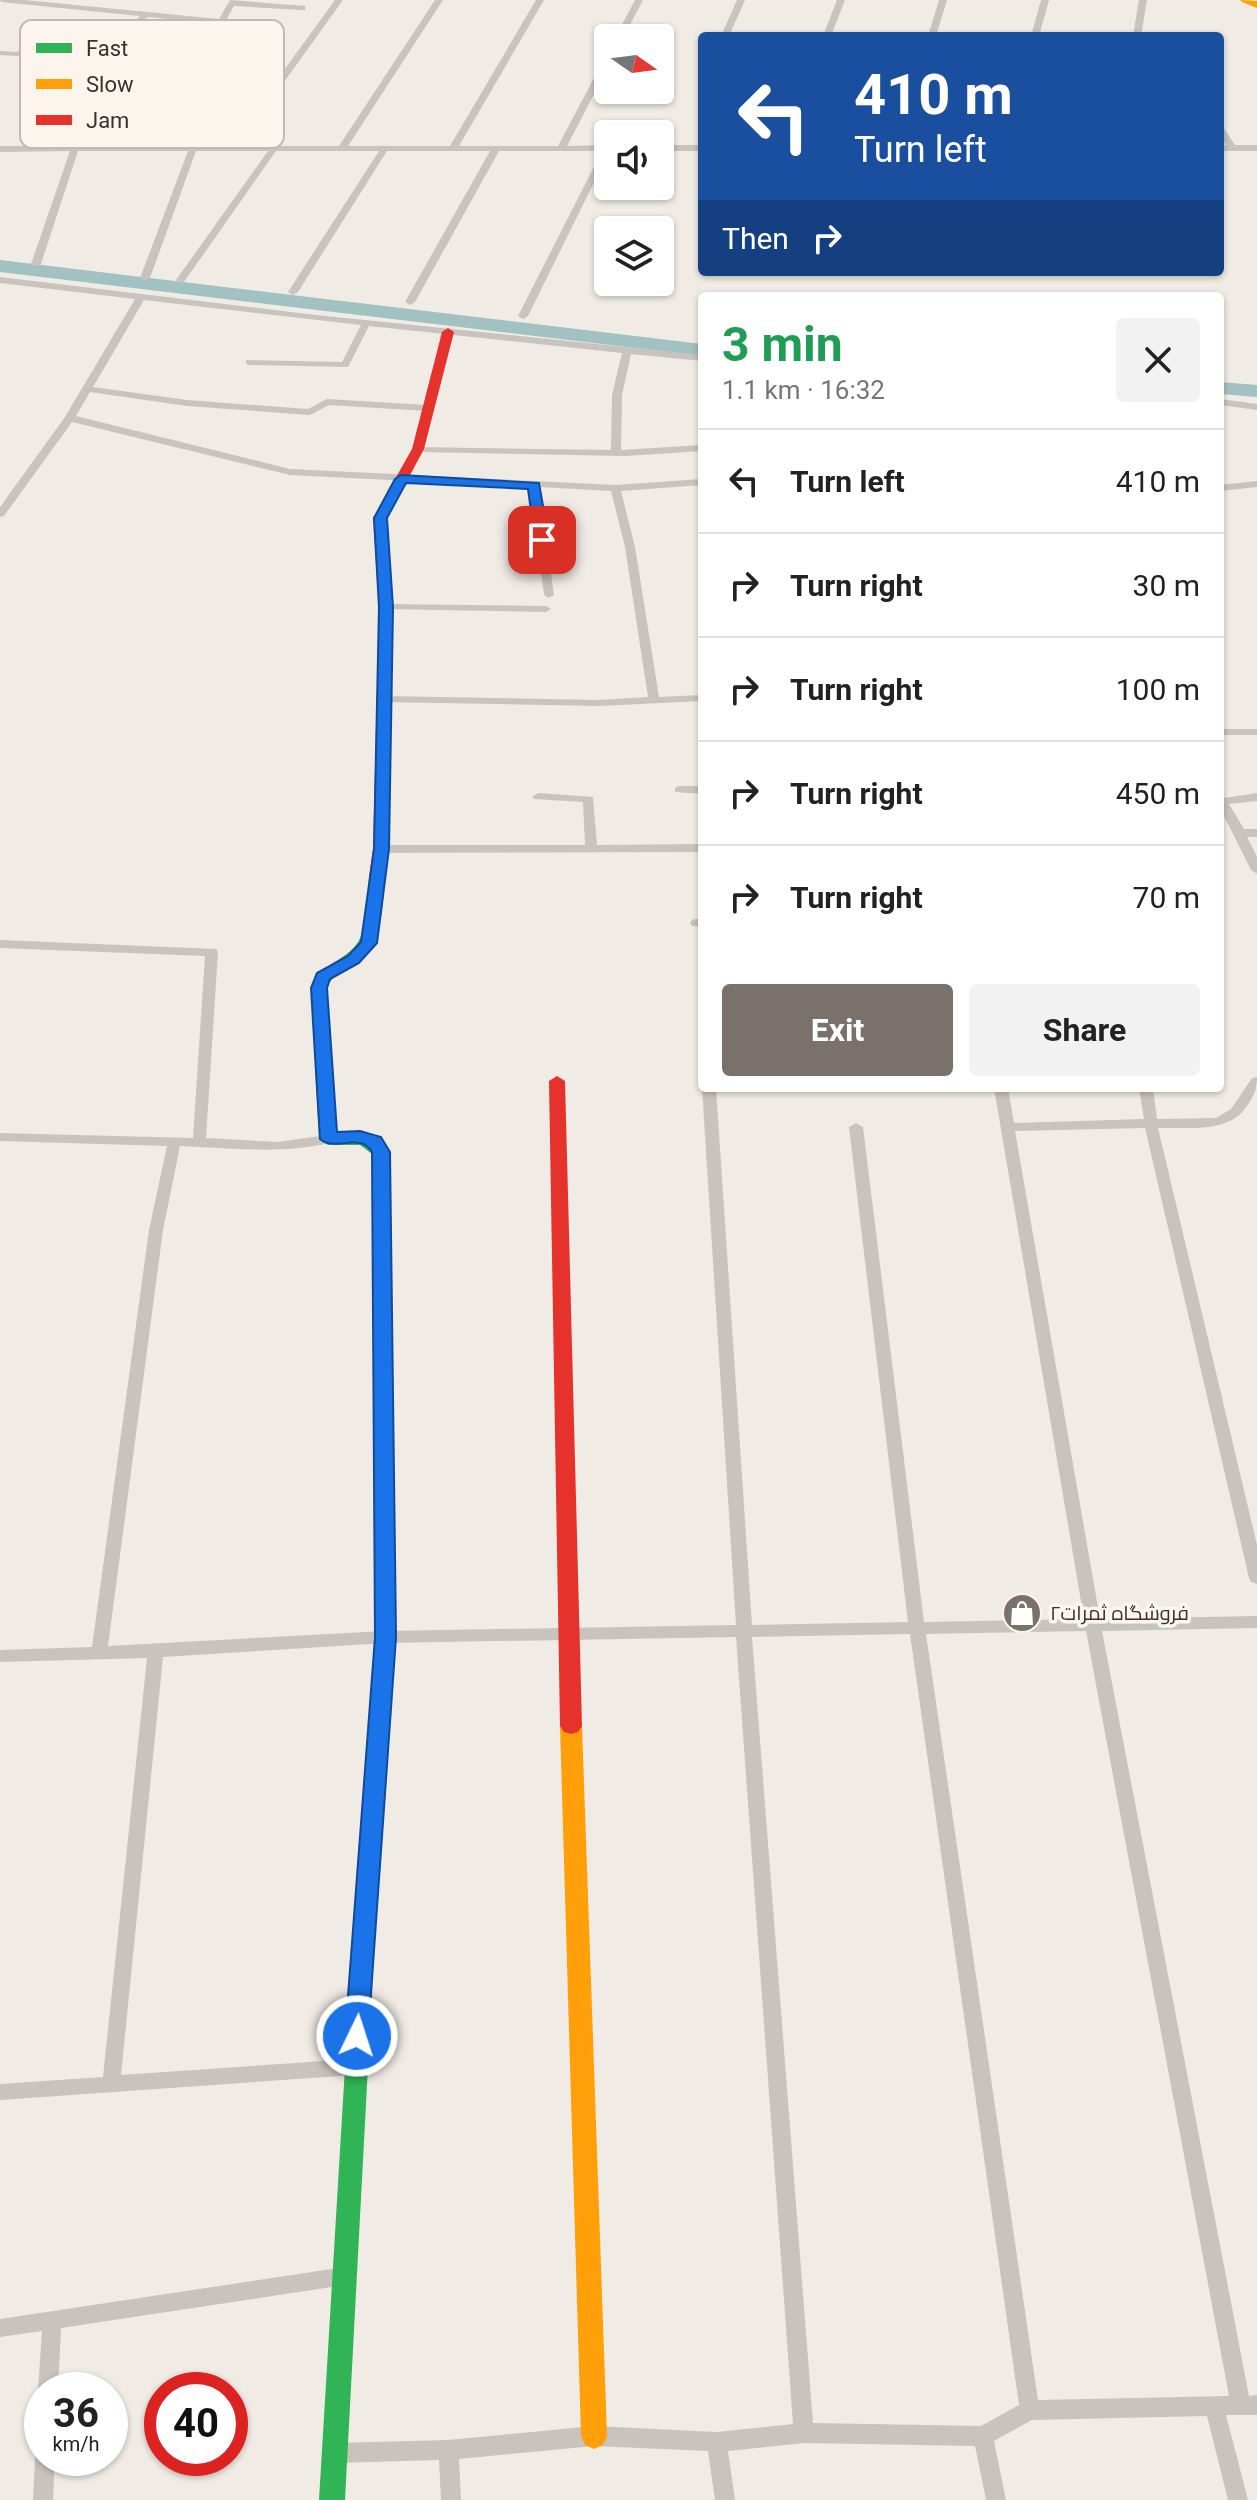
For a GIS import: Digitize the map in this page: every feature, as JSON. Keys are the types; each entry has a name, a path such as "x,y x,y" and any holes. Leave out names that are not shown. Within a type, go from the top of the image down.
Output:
{"main road":[{"path":"1245,0 1257,5"},
{"path":"332,2500 354,2067 385,1637 381,1152 375,1141 360,1136 328,1139 319,988 323,976 354,959 369,943 381,849 386,607 380,518 418,449 426,408 448,332"},
{"path":"557,1081 568,1634 594,2436"}],"street":[{"path":"1,0 72,11 200,20"},
{"path":"284,76 339,0"},
{"path":"342,148 439,0"},
{"path":"453,148 540,0"},
{"path":"626,24 639,0"},
{"path":"727,32 741,0"},
{"path":"829,32 841,0"},
{"path":"933,32 943,0"},
{"path":"1036,32 1045,0"},
{"path":"1138,32 1143,0"},
{"path":"222,20 233,2 302,8"},
{"path":"141,20 146,15"},
{"path":"0,54 19,54"},
{"path":"561,148 594,86"},
{"path":"1224,135 1232,148"},
{"path":"36,264 77,148"},
{"path":"145,278 193,148"},
{"path":"181,280 274,148"},
{"path":"293,292 385,148"},
{"path":"410,302 496,148"},
{"path":"0,149 594,148"},
{"path":"674,148 698,148"},
{"path":"1224,148 1257,148"},
{"path":"523,316 594,176"},
{"path":"0,280 366,324 698,358"},
{"path":"0,514 70,418 141,297"},
{"path":"249,362 345,365 366,324"},
{"path":"616,453 617,395 627,352"},
{"path":"87,389 187,403 310,412 327,402 426,408"},
{"path":"1224,403 1257,407"},
{"path":"70,418 290,472 615,488 698,482"},
{"path":"418,449 616,453 698,448"},
{"path":"1224,488 1257,484"},
{"path":"534,485 549,595"},
{"path":"615,488 630,547 654,700"},
{"path":"386,607 546,609"},
{"path":"383,699 599,703 698,698"},
{"path":"1224,732 1257,732"},
{"path":"679,790 698,790"},
{"path":"538,797 589,799 591,849"},
{"path":"1224,800 1257,797"},
{"path":"1224,805 1257,870"},
{"path":"1224,826 1257,833"},
{"path":"381,849 698,848"},
{"path":"0,944 212,952 199,1142"},
{"path":"1008,1127 1228,1119 1257,1081"},
{"path":"709,1092 744,1631 804,2433"},
{"path":"336,2453 448,2450 594,2436 717,2442 804,2433 983,2436 1030,2410 1249,2405 1093,1625 1002,1092"},
{"path":"1147,1092 1257,1578"},
{"path":"856,1127 917,1628 1030,2410"},
{"path":"0,1137 296,1147 328,1139"},
{"path":"99,1651 156,1230 174,1142"},
{"path":"0,1656 156,1651 385,1637 1257,1622"},
{"path":"111,2083 156,1651"},
{"path":"0,2092 354,2067"},
{"path":"0,2328 345,2276"},
{"path":"49,2372 52,2320"},
{"path":"1214,2406 1238,2500"},
{"path":"983,2436 996,2500"},
{"path":"717,2442 725,2500"},
{"path":"448,2450 451,2500"},
{"path":"43,2500 44,2476"}],"waterway":[{"path":"0,266 698,350"},
{"path":"1224,388 1257,391"}],"traffic: fast":[{"path":"377,877 369,937 354,956 323,976 319,988 328,1139 364,1139 381,1152 383,1337"},
{"path":"332,2500 364,1934"}],"traffic: slow":[{"path":"1245,0 1257,5"},
{"path":"364,1934 385,1637 383,1337"},
{"path":"571,1726 594,2436"}],"traffic: jam":[{"path":"377,877 381,849 386,607 380,518 418,449 448,332"},
{"path":"557,1081 571,1726"}],"place":[{"name":"فروشگاه ثمرات٢","path":"1022,1613"}],"route":[{"path":"357,2036 385,1637 381,1152 375,1141 360,1136 328,1139 319,988 323,976 354,959 369,943 381,849 386,607 380,518 401,479 534,485 542,540"}]}
